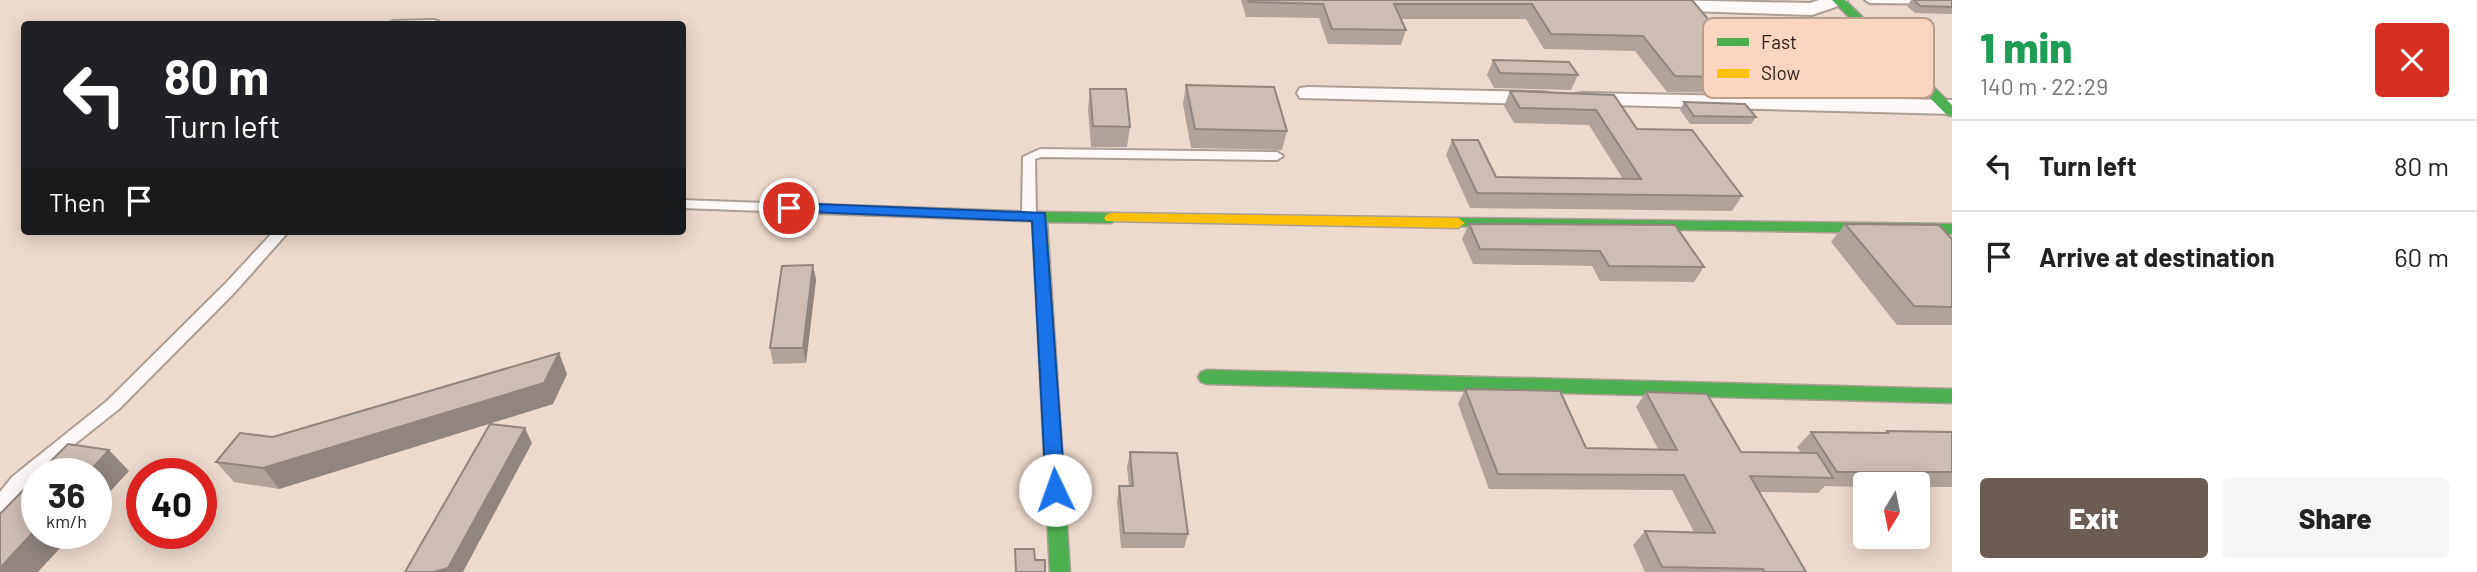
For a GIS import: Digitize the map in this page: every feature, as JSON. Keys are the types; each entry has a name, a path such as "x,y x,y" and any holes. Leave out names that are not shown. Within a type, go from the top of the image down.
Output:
{"street":[{"path":"1648,6 1812,9 1837,0 1856,18"},
{"path":"1308,93 1950,108"},
{"path":"1934,93 1950,108"},
{"path":"1060,572 1034,217 1952,229"},
{"path":"1207,377 1952,396"}],"lane":[{"path":"1870,0 1952,1"},
{"path":"686,204 1034,217 1029,157 1040,153 1277,156"},
{"path":"0,505 18,482 113,405 231,287 278,235"}],"building":[{"path":"1248,0 1692,0 1707,18 1703,18 1703,77 1675,76 1643,36 1551,34 1532,4 1394,4 1406,30 1332,29 1323,4"},
{"path":"1914,0 1952,0 1952,7 1920,6"},
{"path":"1493,60 1569,62 1578,75 1500,73"},
{"path":"1186,85 1274,87 1287,131 1195,129"},
{"path":"1090,89 1126,89 1130,127 1093,126"},
{"path":"1510,91 1614,95 1637,129 1692,130 1742,196 1477,193 1452,140 1478,140 1496,177 1641,179 1596,110 1520,108"},
{"path":"1684,102 1745,104 1756,117 1694,116"},
{"path":"1469,224 1675,225 1704,267 1609,266 1600,251 1480,249"},
{"path":"1845,224 1939,225 1952,239 1952,307 1914,306"},
{"path":"813,265 803,348 770,348 782,266"},
{"path":"559,353 544,383 263,468 217,462 240,433 273,437"},
{"path":"1465,389 1560,391 1586,448 1677,450 1646,392 1707,394 1741,452 1817,453 1833,478 1750,476 1806,572 1662,567 1645,531 1715,533 1684,475 1498,474"},
{"path":"490,424 525,428 448,568 434,572 405,572"},
{"path":"1887,431 1952,432 1952,472 1837,472 1811,432 1888,433"},
{"path":"68,444 109,450 102,458 54,458"},
{"path":"1130,452 1177,453 1188,534 1124,533 1119,486 1133,486"},
{"path":"21,492 21,545 0,568 0,514"},
{"path":"1015,549 1034,549 1035,560 1045,560 1045,572 1016,572"}],"traffic: fast":[{"path":"1838,0 1856,18"},
{"path":"1934,94 1952,112"},
{"path":"1060,572 1039,217 1111,218"},
{"path":"1458,223 1952,229"},
{"path":"1207,377 1952,396"}],"traffic: slow":[{"path":"1111,218 1458,223"}],"route":[{"path":"789,208 1039,217 1055,490"}]}
